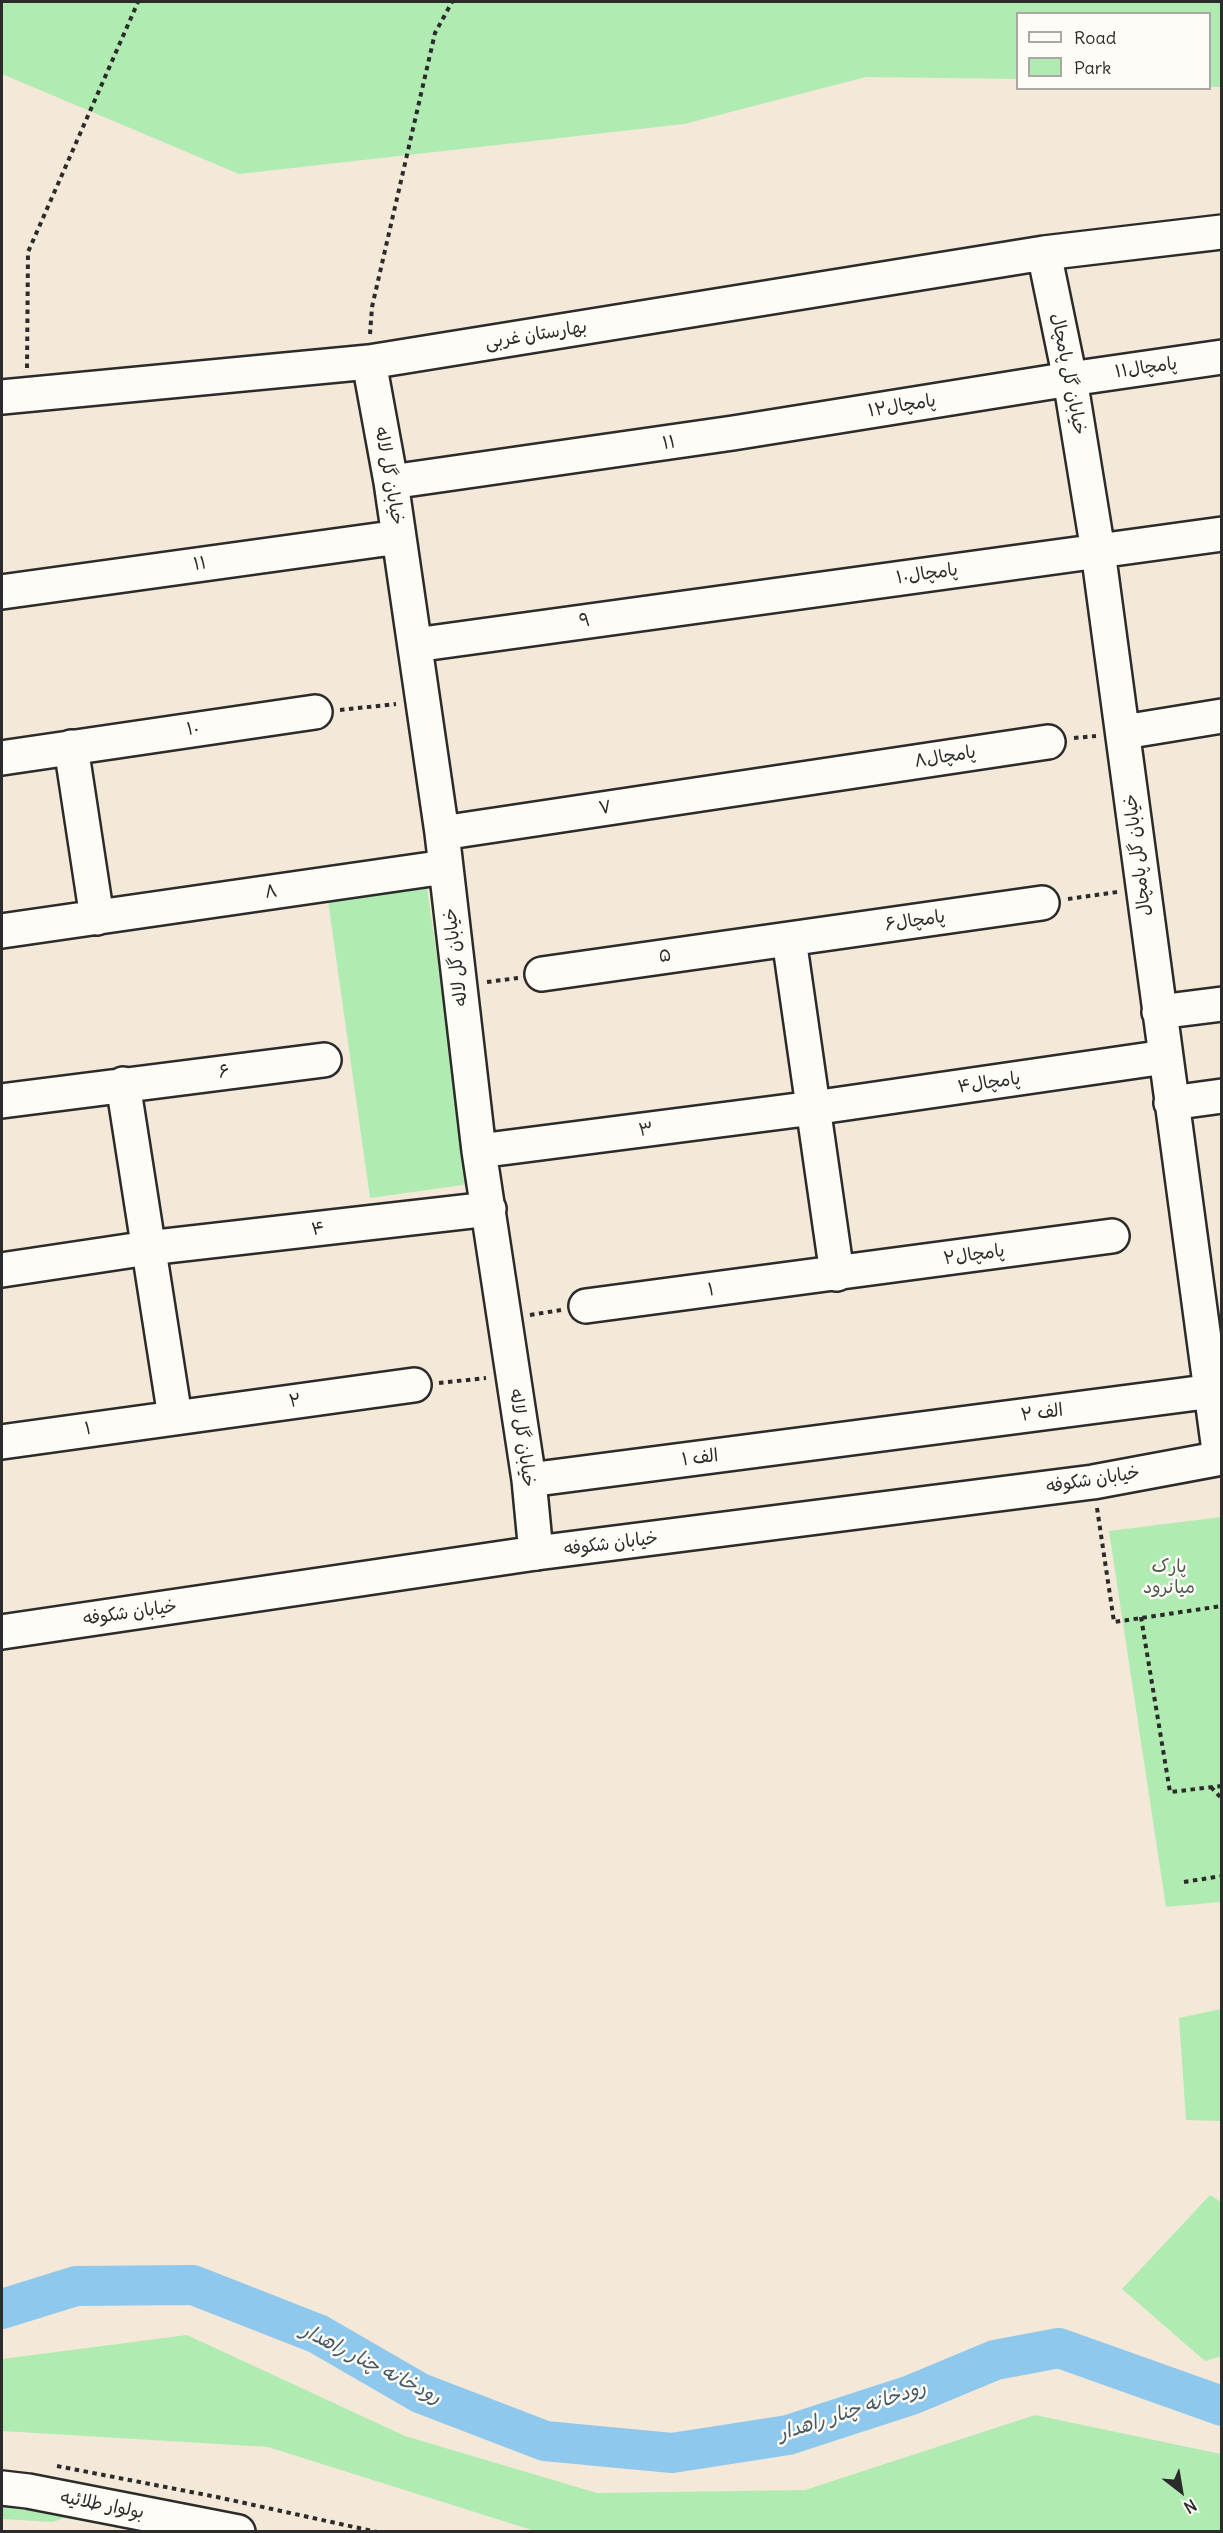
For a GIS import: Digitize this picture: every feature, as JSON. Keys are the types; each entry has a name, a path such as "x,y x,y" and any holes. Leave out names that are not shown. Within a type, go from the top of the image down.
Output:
{"street":[{"name":"بهارستان غربی","path":"10,394 369,362 1044,253 1221,232"},
{"name":"خیابان گل پامچال","path":"1044,253 1070,379 1098,551 1221,1458"},
{"name":"پامچال۱۱","path":"1070,379 1221,357"},
{"name":"خیابان گل لاله","path":"369,362 391,482 442,833 479,1151 529,1480 536,1553"},
{"name":"پامچال۱۲","path":"733,433 1070,379"},
{"name":"۱۱","path":"391,482 733,433"},
{"name":"پامچال۱۰","path":"756,598 1221,534"},
{"name":"۱۱","path":"2,592 399,537"},
{"name":"۹","path":"415,645 756,598"},
{"name":"۱۰","path":"71,747 315,712"},
{"path":"1124,732 1221,716"},
{"name":"پامچال۸","path":"767,784 1048,742"},
{"path":"2,758 71,747 97,918 2,931"},
{"name":"۷","path":"442,833 767,784"},
{"name":"۸","path":"97,918 445,867"},
{"name":"پامچال۶","path":"789,939 1042,903"},
{"path":"789,939 837,1274"},
{"name":"۵","path":"542,974 789,939"},
{"path":"1159,1012 1221,1004"},
{"name":"پامچال۴","path":"813,1108 1165,1057"},
{"name":"۶","path":"123,1084 324,1060"},
{"path":"2,1101 123,1084 175,1417"},
{"path":"1171,1102 1221,1096"},
{"name":"۳","path":"479,1151 813,1108"},
{"name":"۴","path":"148,1248 489,1209"},
{"name":"پامچال۲","path":"837,1274 1112,1236"},
{"path":"2,1270 148,1248"},
{"name":"۱","path":"586,1306 837,1274"},
{"name":"۲","path":"175,1417 414,1385"},
{"name":"۲ الف","path":"871,1436 1213,1391"},
{"name":"۱","path":"2,1442 175,1417"},
{"name":"۱ الف","path":"529,1480 871,1436"},
{"name":"خیابان شکوفه","path":"2,1632 536,1553 1094,1482 1221,1458"},
{"name":"بولوار طلائیه","path":"2,2488 28,2491 222,2530"}],"path":[{"path":"10,394 28,252 138,2"},
{"path":"369,362 372,307 432,44 435,33 452,2"},
{"path":"315,712 423,702"},
{"path":"1048,742 1124,732"},
{"path":"1042,903 1142,888"},
{"path":"459,986 542,974"},
{"path":"506,1319 586,1306"},
{"path":"414,1385 513,1375"},
{"path":"1094,1482 1114,1622 1221,1606"},
{"path":"1141,1617 1170,1792 1221,1786"},
{"path":"1211,1787 1221,1798"},
{"path":"1184,1882 1221,1876"}],"green space":[{"path":"2,2 1221,2 1221,87 1211,87 1211,12 1016,12 1016,79 866,77 684,124 239,174 2,74"},
{"path":"427,888 470,1184 370,1198 328,901"},
{"name":"پارک میانرود","path":"1221,1517 1221,1902 1166,1907 1109,1531"},
{"path":"1221,2009 1221,2121 1186,2120 1179,2018"},
{"path":"1210,2195 1221,2202 1222,2356 1205,2361 1122,2289"},
{"path":"187,2335 405,2436 597,2493 805,2490 1035,2415 1221,2454 1221,2531 535,2531 268,2447 2,2431 2,2359"},
{"path":"2,2501 166,2531 138,2531 64,2518 53,2522 2,2519"}],"waterway":[{"name":"رودخانه چنار راهدار","path":"2,2309 76,2286 193,2285 318,2334 420,2393 545,2441 672,2453 788,2435 911,2395 995,2360 1059,2348 1222,2406"}]}
